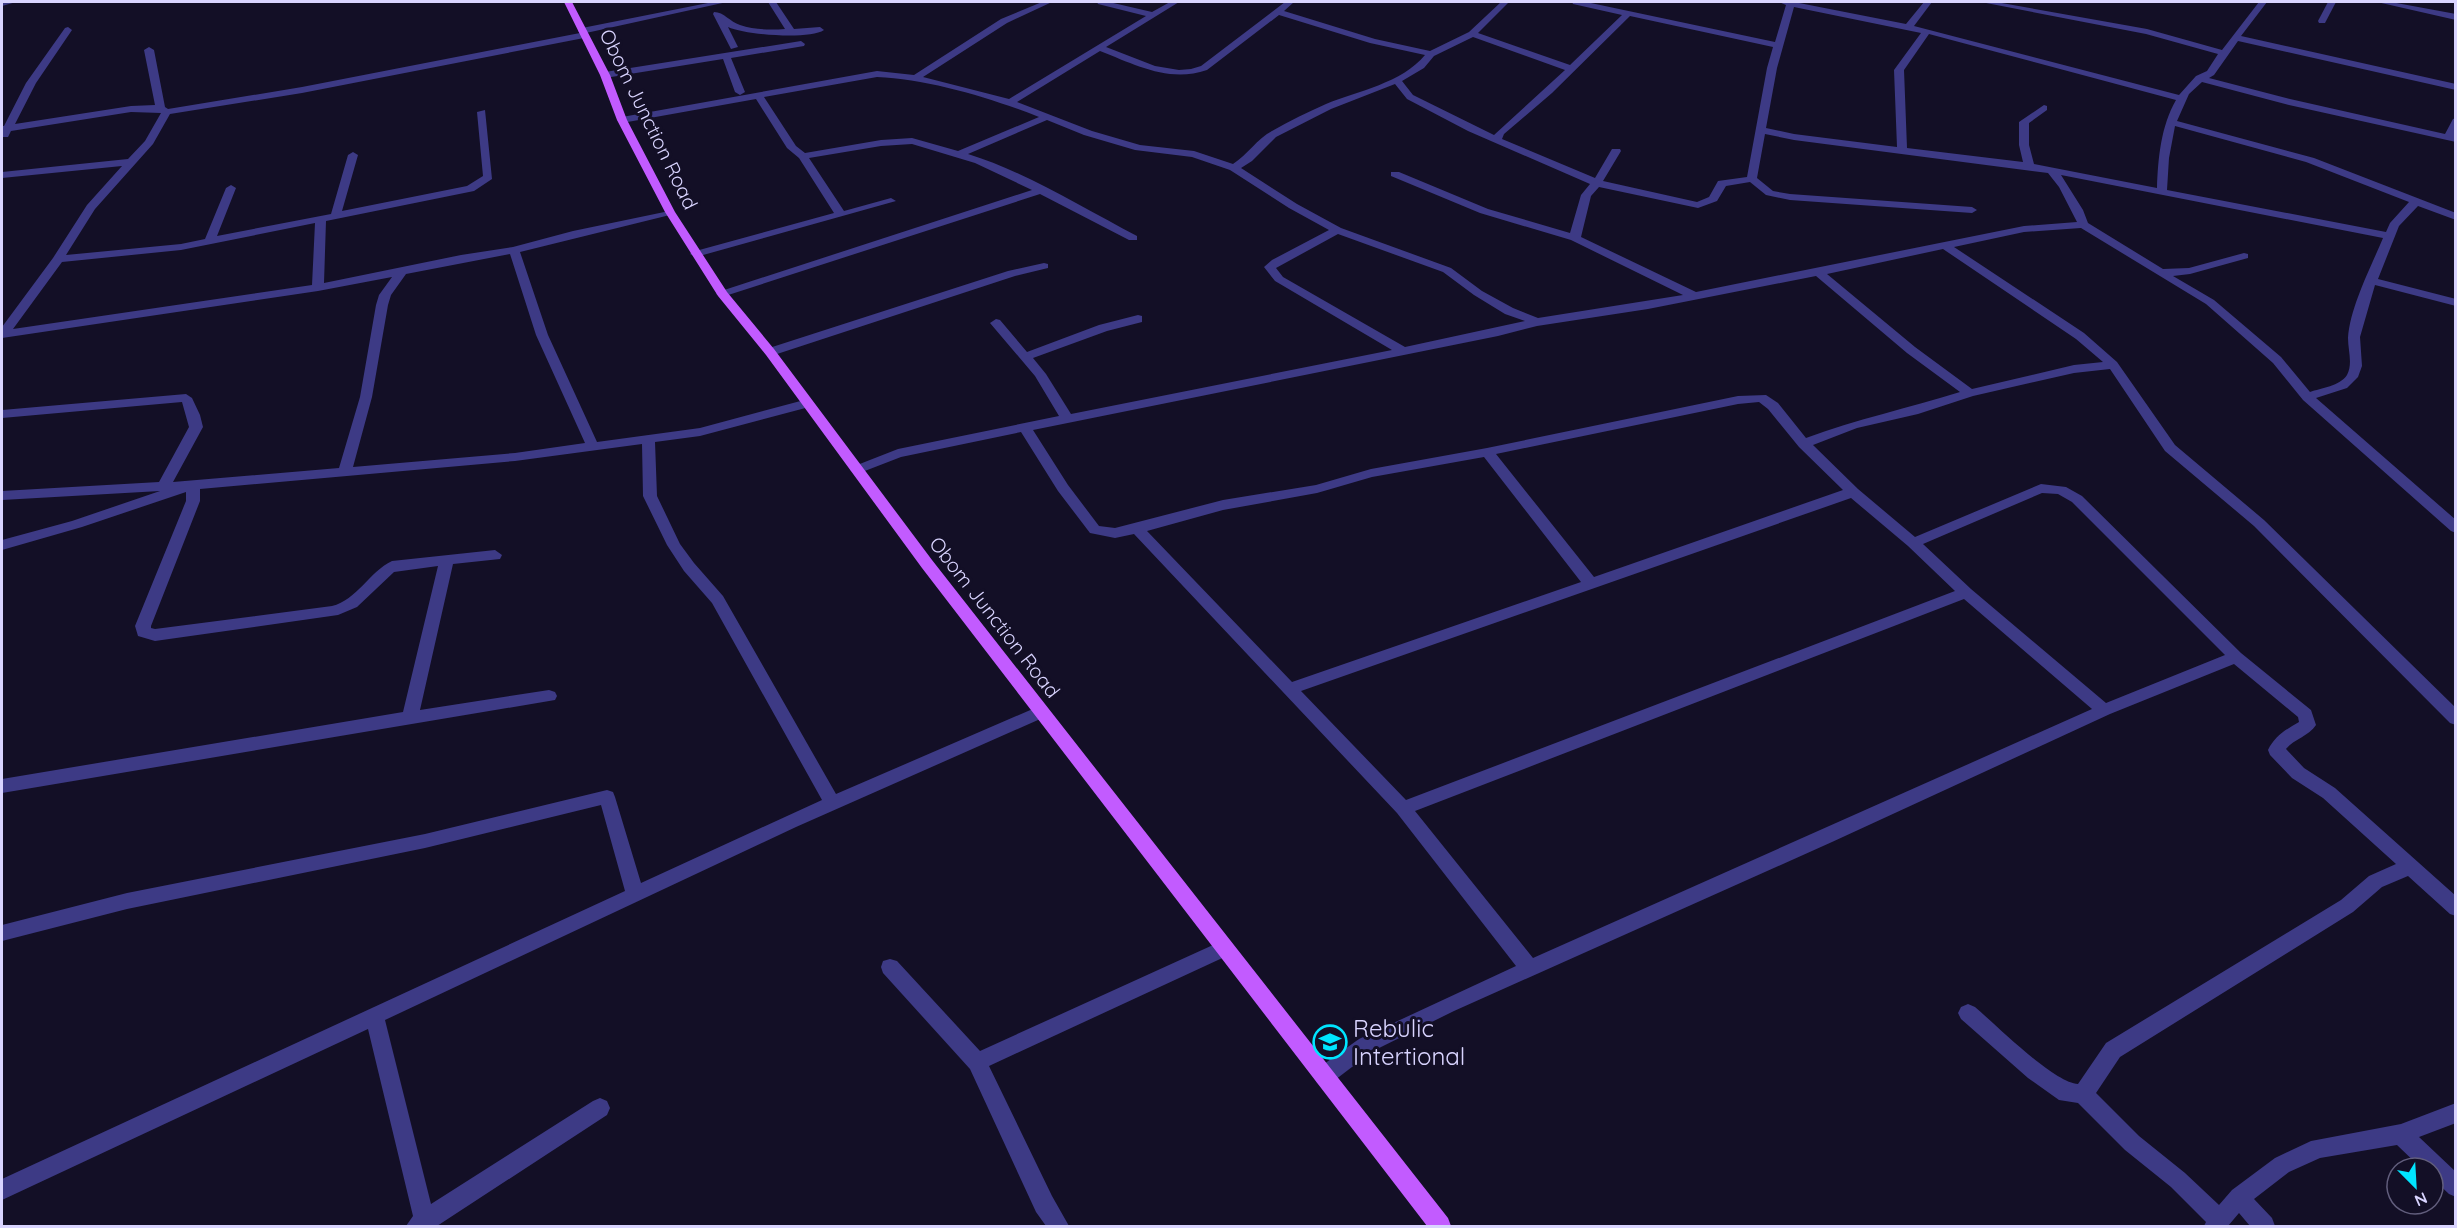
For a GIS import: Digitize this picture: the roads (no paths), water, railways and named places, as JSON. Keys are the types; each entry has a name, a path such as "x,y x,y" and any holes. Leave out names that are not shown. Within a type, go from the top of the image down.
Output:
{"main road":[{"name":"Obom Junction Road","path":"568,2 605,75 622,120 670,212 722,294 770,352 856,470 1041,712 1440,1227"}],"street":[{"path":"2,3 12,2"},
{"path":"5,128 99,113 163,110 303,90 723,2"},
{"path":"772,2 792,33"},
{"path":"916,78 1004,21 1048,2"},
{"path":"1101,2 1152,15"},
{"path":"1010,102 1175,2"},
{"path":"1100,48 1171,73 1192,73 1204,68 1290,2"},
{"path":"1234,168 1248,159 1272,135 1328,107 1397,80 1421,66 1431,54 1472,34 1505,2"},
{"path":"1576,2 1779,46"},
{"path":"1752,179 1754,157 1787,2 1927,31 2182,99"},
{"path":"1908,28 1928,2"},
{"path":"1985,2 2137,29 2224,53"},
{"path":"2162,190 2162,165 2171,122 2182,99 2199,78 2211,74 2263,2"},
{"path":"2322,21 2332,2"},
{"path":"2381,2 2456,17"},
{"path":"712,4 734,47"},
{"path":"1278,12 1373,40 1431,54"},
{"path":"717,14 738,28 792,33 820,30"},
{"path":"1496,140 1500,132 1572,69 1628,14"},
{"path":"2,139 5,128 31,83 69,30"},
{"path":"1902,151 1899,70 1927,31"},
{"path":"1472,34 1572,69"},
{"path":"2237,38 2456,87"},
{"path":"605,75 801,44"},
{"path":"2,335 58,260 91,207 149,142 163,110 148,50"},
{"path":"726,56 740,92"},
{"path":"622,120 877,74 889,73 916,78 1010,102 1088,133 1139,148 1194,154 1234,168 1293,206 1337,230 1447,270 1488,299 1509,311 1537,322"},
{"path":"2199,78 2298,104 2452,138 2456,121"},
{"path":"1397,80 1410,97 1496,140 1597,183 1698,205 1713,199 1722,183 1752,179 1770,193 1790,197 1972,210"},
{"path":"759,96 792,148 804,156 841,215"},
{"path":"2029,166 2024,145 2024,122 2044,108"},
{"path":"58,260 147,252 470,189 488,177 482,112"},
{"path":"958,155 1047,117"},
{"path":"2171,122 2300,156 2456,217"},
{"path":"1761,130 1794,137 2029,166 2162,190 2388,236"},
{"path":"804,156 881,143 912,141 979,161 1133,238"},
{"path":"1575,238 1578,215 1586,195 1597,183 1616,151"},
{"path":"335,217 353,155"},
{"path":"2,175 130,162"},
{"path":"2051,170 2064,186 2078,210 2083,225 2210,302 2277,360 2307,397 2456,528"},
{"path":"1395,174 1484,211 1575,238 1640,268 1692,296"},
{"path":"210,241 231,188"},
{"path":"722,294 1041,190"},
{"path":"696,254 891,201"},
{"path":"2307,397 2343,385 2352,377 2356,366 2354,337 2363,302 2388,236 2394,225 2416,201"},
{"path":"2,335 318,288 461,258 514,250 670,212"},
{"path":"318,288 321,219"},
{"path":"856,470 898,453 1537,322 1648,305 2024,229 2083,225"},
{"path":"1337,230 1276,262 1270,267 1272,273 1403,351"},
{"path":"1944,245 2080,336 2113,365 2170,448 2259,523 2456,719"},
{"path":"514,250 542,335 593,447"},
{"path":"2161,273 2190,271 2244,256"},
{"path":"770,352 990,280 1044,266"},
{"path":"345,472 366,396 382,305 385,295 402,271"},
{"path":"1818,272 1911,350 1970,393"},
{"path":"2372,281 2456,303"},
{"path":"1025,357 1103,328 1138,318"},
{"path":"996,323 1040,374 1067,419"},
{"path":"1804,444 1853,425 1913,411 1970,393 2074,369 2113,365"},
{"path":"2,414 186,398 196,427 164,486"},
{"path":"1025,428 1063,488 1095,530 1115,532 1137,529 1223,504 1317,489 1371,473 1487,452 1738,400 1762,398 1773,406 1804,444 1853,492 1913,543 1966,593 2104,710"},
{"path":"2,495 193,485 515,457 700,432 808,403"},
{"path":"648,440 650,496 674,545 689,567 718,600 832,804"},
{"path":"1487,452 1590,583"},
{"path":"2,545 88,521 193,485"},
{"path":"193,485 193,501 142,632 155,635 320,614 345,608 363,594 385,569 397,565 495,555"},
{"path":"1913,543 2041,488 2061,490 2077,499 2236,657 2305,714 2308,724 2286,737 2276,750 2298,773 2329,794 2456,908"},
{"path":"1290,689 1853,492"},
{"path":"1137,529 1403,808 1529,968"},
{"path":"410,717 447,560"},
{"path":"1403,808 1966,593"},
{"path":"1324,1076 1366,1045 1529,968 1826,837 2104,710 2236,657"},
{"path":"2,786 410,717 549,696"},
{"path":"2,1190 375,1018 635,894 1041,712"},
{"path":"2,933 127,901 425,841 607,797 635,894"},
{"path":"2083,1094 2113,1050 2347,906 2365,887 2391,872 2410,868"},
{"path":"977,1062 1224,948"},
{"path":"890,967 977,1062 1044,1204 1058,1227"},
{"path":"1968,1013 2050,1082 2066,1093 2083,1094 2095,1109 2132,1143 2178,1180 2217,1223 2239,1197 2282,1165 2318,1148 2401,1134 2456,1113"},
{"path":"375,1018 423,1225 600,1108"},
{"path":"2401,1134 2456,1187"},
{"path":"2239,1197 2264,1227"}],"place":[{"name":"Rebulic Intertional","path":"1330,1042"}]}
